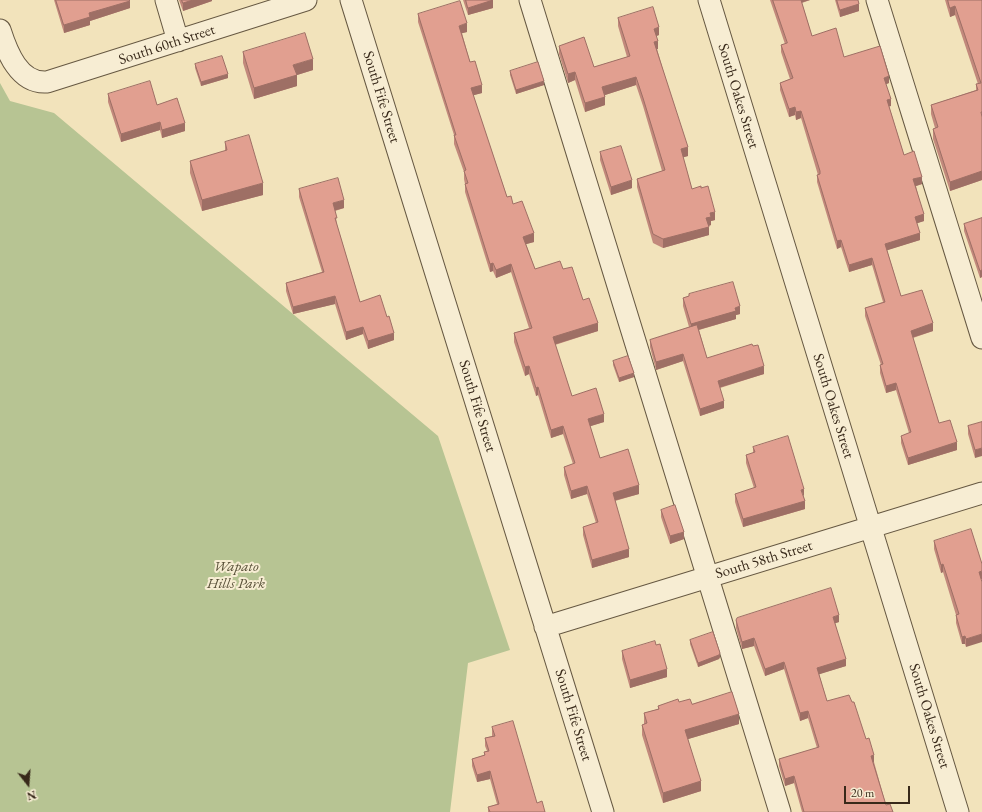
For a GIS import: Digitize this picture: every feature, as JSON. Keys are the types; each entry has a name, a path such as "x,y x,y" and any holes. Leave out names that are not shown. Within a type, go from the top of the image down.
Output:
{"street":[{"path":"166,0 178,41"},
{"name":"South 60th Street","path":"0,30 13,62 27,78 37,82 47,82 306,0"},
{"name":"South Fife Street","path":"351,0 603,812"},
{"path":"530,0 780,812"},
{"name":"South Oakes Street","path":"709,0 958,812"},
{"path":"877,0 982,338"},
{"name":"South 58th Street","path":"545,626 982,493"}],"green space":[{"name":"Wapato Hills Park","path":"0,83 10,101 54,113 438,436 510,650 468,663 450,812 0,812"}],"building":[{"path":"56,0 130,1 89,13 90,17 64,25"},
{"path":"182,0 193,0 183,3"},
{"path":"466,0 493,0 468,8"},
{"path":"773,0 801,0 812,36 836,28 844,57 880,46 889,76 884,78 891,99 887,100 904,155 914,151 922,177 913,179 924,214 915,217 920,233 885,244 901,296 922,290 933,323 911,331 939,423 950,420 957,442 908,458 901,436 911,432 896,383 886,386 880,365 883,364 865,308 885,302 872,258 849,265 841,240 837,241 817,175 820,174 820,171 801,111 796,112 795,107 789,109 780,83 793,78 781,45 787,43"},
{"path":"837,0 858,0 859,4 840,10"},
{"path":"948,0 982,0 982,171 950,182 933,129 938,127 931,105 978,90 976,84 981,83 955,6 950,8"},
{"path":"460,1 467,23 459,26 470,62 475,61 482,85 471,88 507,197 511,196 513,204 522,201 534,233 523,237 535,269 560,261 563,269 572,267 583,300 589,298 598,323 553,337 572,396 596,388 604,414 588,419 600,458 628,449 639,485 613,493 629,549 592,560 583,527 598,522 587,486 571,491 564,467 575,463 563,426 551,430 538,387 536,388 529,366 525,367 514,333 532,328 511,264 496,270 493,263 490,264 465,184 468,183 464,171 466,170 454,135 456,135 418,14"},
{"path":"653,7 659,27 654,29 658,41 654,42 688,147 681,149 692,189 701,186 701,188 708,186 715,212 710,213 711,217 706,218 709,227 663,239 653,234 637,179 665,170 636,77 602,87 605,97 585,103 575,72 568,74 559,46 584,37 594,67 630,56 618,18"},
{"path":"305,33 313,59 293,65 297,75 254,88 243,52"},
{"path":"222,56 228,74 201,82 195,64"},
{"path":"538,62 544,81 516,90 510,71"},
{"path":"150,81 157,105 177,98 185,123 162,130 160,122 121,134 108,94"},
{"path":"249,135 263,183 202,200 190,161 227,150 225,142"},
{"path":"621,146 632,180 611,187 600,152"},
{"path":"338,178 344,200 333,203 337,218 335,218 360,302 380,295 394,333 368,341 363,327 346,332 335,296 293,307 286,283 324,272 299,189"},
{"path":"982,218 982,270 980,271 964,224"},
{"path":"733,282 740,306 735,308 736,311 691,324 683,298 689,296 689,294"},
{"path":"697,325 707,358 752,344 753,346 758,345 764,366 718,381 724,401 700,409 683,354 656,362 650,340"},
{"path":"628,356 634,373 619,378 613,361"},
{"path":"982,422 982,448 975,450 968,426"},
{"path":"788,436 804,489 801,490 805,501 743,519 735,494 756,487 746,455 755,452 753,447"},
{"path":"675,505 684,532 670,536 661,510"},
{"path":"971,529 982,564 982,571 979,572 982,582 982,634 966,639 965,636 962,637 956,615 959,614 934,541"},
{"path":"831,588 839,615 833,617 846,659 817,668 827,701 849,695 852,702 854,702 866,739 869,738 874,755 871,756 886,805 890,804 893,812 804,812 794,776 785,779 779,759 819,747 808,711 800,713 784,662 765,669 754,638 742,642 736,620 737,618"},
{"path":"713,632 720,653 719,655 698,663 690,640"},
{"path":"655,641 656,645 660,644 667,669 630,680 622,651"},
{"path":"732,692 739,714 685,730 701,781 663,793 642,725 647,723 644,713 659,709 658,706 678,699 679,702 690,699 692,704"},
{"path":"513,721 537,803 542,801 545,812 490,812 488,807 499,804 490,771 477,775 472,759 485,755 484,752 489,751 485,738 495,736 492,727"}]}
